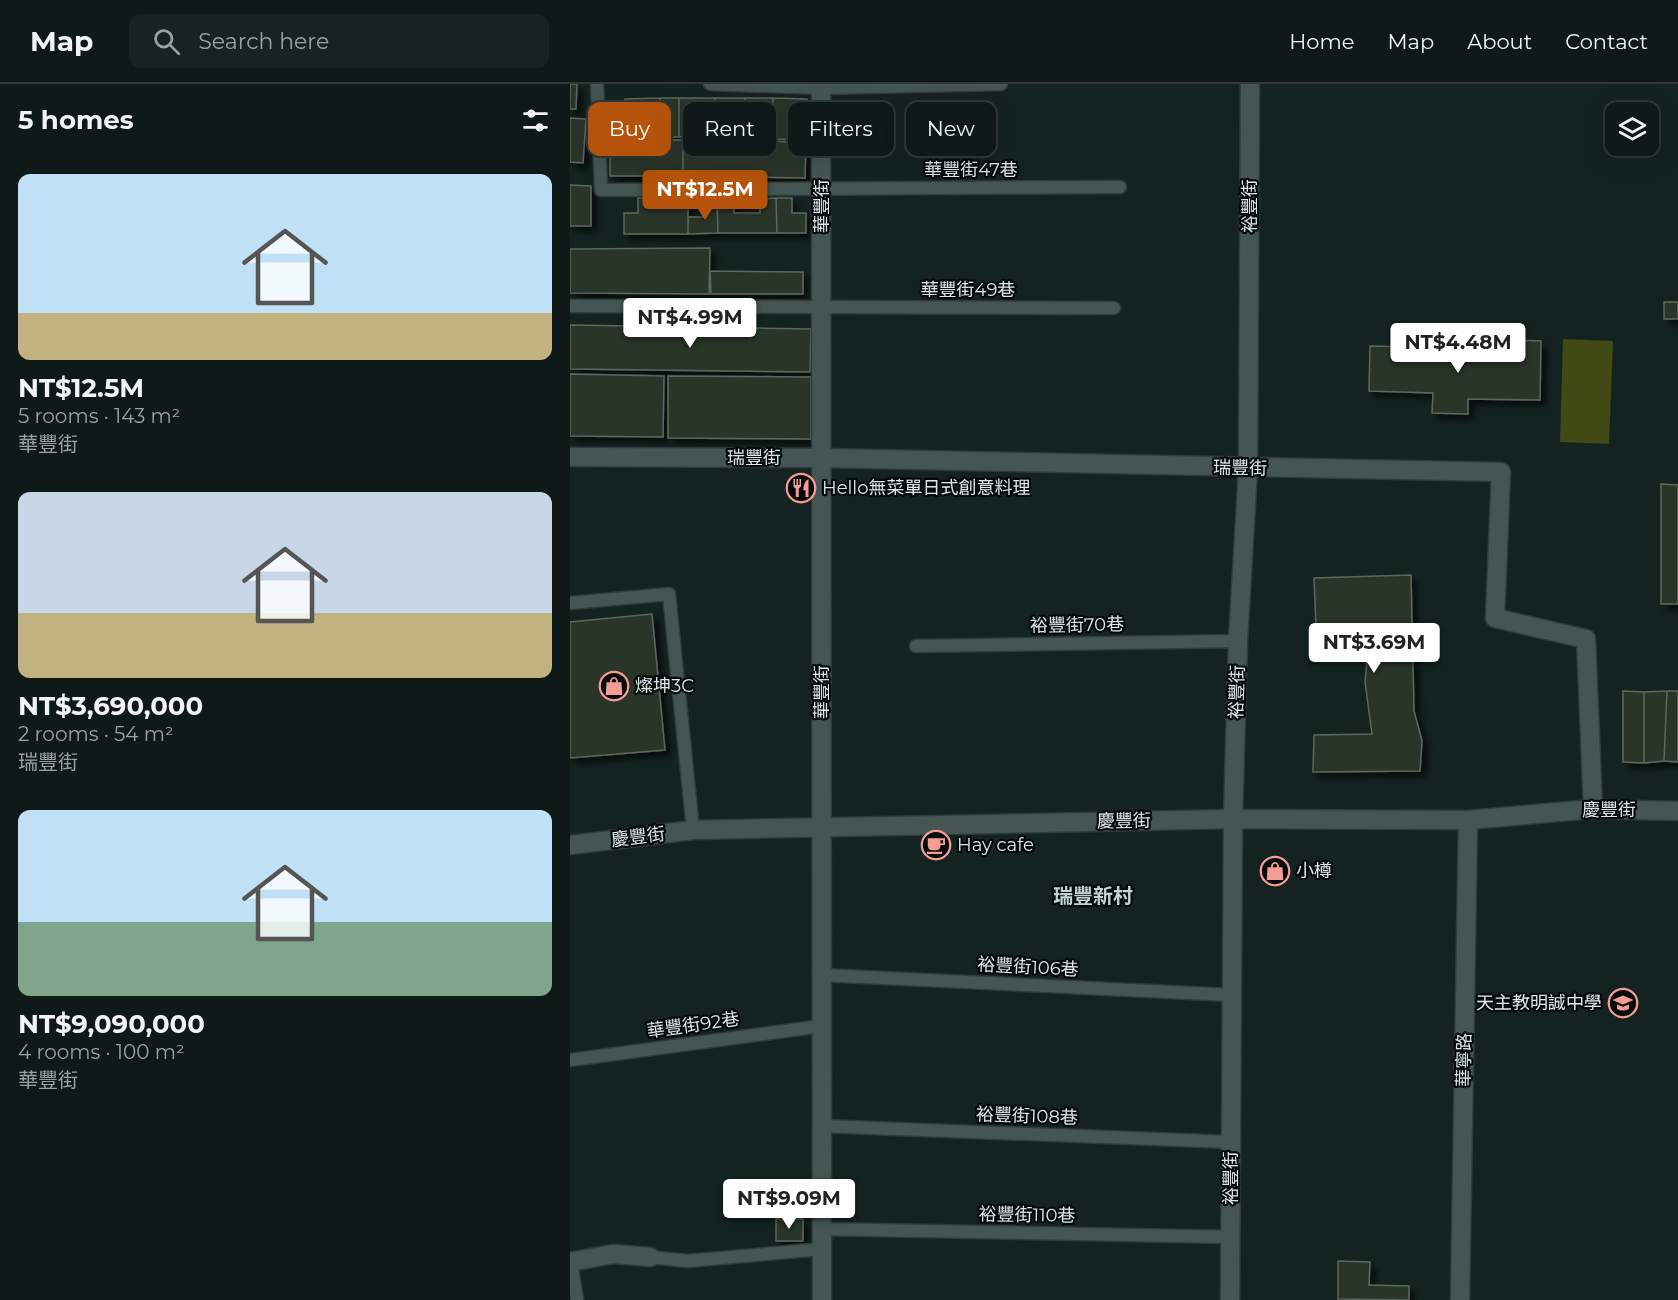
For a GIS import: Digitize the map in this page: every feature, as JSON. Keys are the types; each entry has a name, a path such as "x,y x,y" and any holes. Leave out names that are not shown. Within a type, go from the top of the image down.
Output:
{"street":[{"name":"裕豐街","path":"1230,1300 1233,819 1238,641 1248,468 1250,84"},
{"name":"華豐街","path":"821,86 822,1300"},
{"name":"瑞豐街","path":"570,457 822,458 1501,472 1496,618 1586,639 1593,809"},
{"name":"慶豐街","path":"570,845 693,830 1233,819 1468,819 1593,809 1678,811"},
{"name":"華寧路","path":"1460,1300 1468,819"},
{"path":"570,1262 613,1254 650,1257"}],"lane":[{"name":"華豐街47巷","path":"597,84 601,190 1120,187"},
{"path":"710,84 821,86 1001,84"},
{"name":"華豐街49巷","path":"570,306 1114,308"},
{"path":"570,603 669,594 693,830"},
{"name":"裕豐街70巷","path":"916,646 1238,641"},
{"name":"裕豐街106巷","path":"822,975 1232,995"},
{"name":"華豐街92巷","path":"570,1060 822,1026"},
{"name":"裕豐街108巷","path":"822,1126 1231,1142"},
{"name":"裕豐街110巷","path":"822,1229 1232,1237"},
{"path":"650,1257 687,1261 822,1249"},
{"path":"570,1262 577,1300"}],"green space":[{"path":"1563,339 1613,341 1609,444 1560,442"}],"building":[{"path":"570,84 577,84 576,109 570,109"},
{"path":"660,98 679,98 679,137 671,137 671,102 660,102"},
{"path":"660,98 660,102 625,102 625,99"},
{"path":"679,98 715,98 715,102 683,102 683,137 679,137"},
{"path":"715,98 745,98 745,102 715,102"},
{"path":"745,98 773,98 773,102 745,102"},
{"path":"773,98 807,99 807,102 788,102 788,139 776,139 776,102 773,102"},
{"path":"570,118 586,119 583,163 570,162"},
{"path":"671,140 683,140 683,176 610,176 610,156 671,156"},
{"path":"776,142 788,142 788,156 806,156 805,178 683,176 683,156 776,156"},
{"path":"570,185 591,186 591,226 570,226"},
{"path":"717,197 734,197 734,213 760,213 760,199 776,198 777,233 718,233"},
{"path":"638,198 688,198 688,234 624,234 624,213 638,213"},
{"path":"776,198 792,198 792,213 806,213 806,233 777,233"},
{"path":"703,202 717,202 718,233 688,234 688,217 703,217"},
{"path":"710,248 709,294 570,293 570,249"},
{"path":"710,271 803,272 803,294 711,294"},
{"path":"1664,302 1678,302 1678,319 1664,319"},
{"path":"570,325 811,329 810,372 570,369"},
{"path":"1516,340 1541,341 1540,400 1468,399 1468,414 1432,413 1433,393 1369,391 1370,346 1516,349"},
{"path":"570,374 664,376 663,437 570,436"},
{"path":"668,376 811,377 811,439 668,438"},
{"path":"1661,484 1678,485 1678,604 1661,604"},
{"path":"1411,575 1414,711 1422,741 1420,771 1313,772 1314,735 1372,734 1365,682 1370,627 1316,628 1314,578"},
{"name":"燦坤3C","path":"652,614 665,750 570,758 570,622"},
{"path":"1623,691 1644,692 1644,763 1623,762"},
{"path":"1667,691 1678,691 1678,762 1664,761"},
{"path":"1667,691 1664,761 1644,763 1644,692"},
{"path":"776,1219 803,1219 803,1241 776,1241"},
{"path":"1338,1261 1370,1262 1369,1285 1409,1286 1409,1300 1338,1299"}],"place":[{"name":"Hello無菜單日式創意料理","path":"801,488"},
{"name":"燦坤3C","path":"614,686"},
{"name":"Hay cafe","path":"936,845"},
{"name":"小樽","path":"1275,871"},
{"name":"天主教明誠中學","path":"1623,1003"}],"district":[{"name":"瑞豐新村","path":"1093,896"}]}
